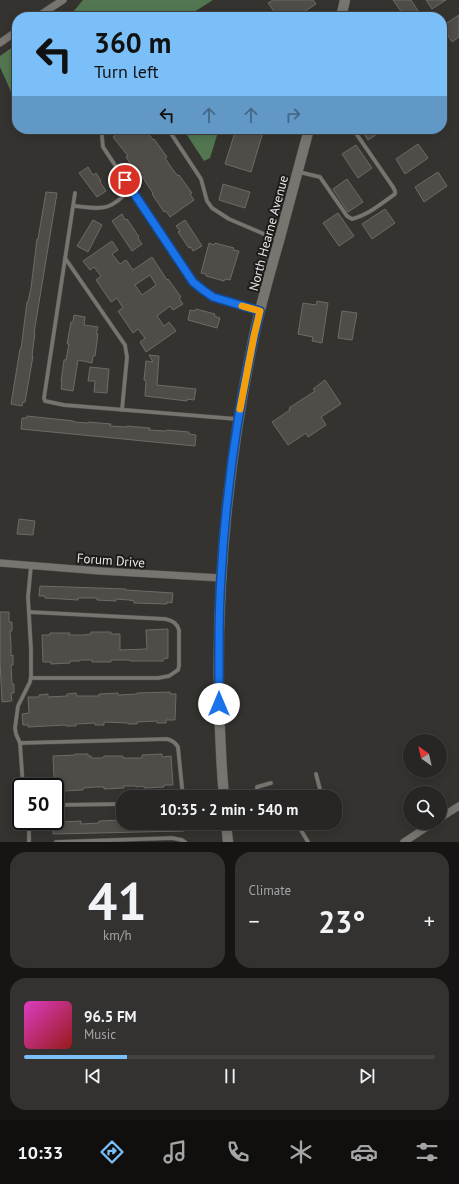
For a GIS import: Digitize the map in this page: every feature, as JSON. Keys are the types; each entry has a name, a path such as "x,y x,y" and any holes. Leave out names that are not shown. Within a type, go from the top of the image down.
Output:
{"main road":[{"path":"342,12 346,0"},
{"name":"North Hearne Avenue","path":"224,790 219,704 221,578 229,488 238,420 254,336 309,134"},
{"path":"227,830 228,842"}],"street":[{"path":"45,12 63,0"},
{"path":"0,43 12,35"},
{"name":"Forum Drive","path":"0,563 100,571 221,578"},
{"path":"447,814 459,806"},
{"path":"404,842 422,830"}],"lane":[{"path":"102,134 103,147 193,282 213,297 260,311"},
{"path":"171,134 201,180 207,201 212,208 229,219 279,240"},
{"path":"298,172 320,177 347,216 352,219 364,214 395,194 393,187 356,134"},
{"path":"74,206 101,209 109,207 123,198 131,189"},
{"path":"75,194 44,398 45,401 64,405 238,420"},
{"path":"65,258 126,345 127,357 122,410"},
{"path":"22,778 20,742 15,728 18,706 31,678 29,585 31,566"},
{"path":"29,612 165,619 178,625 179,630 179,666 178,670 169,676 158,678 31,678"},
{"path":"20,742 172,740 178,747 182,790"},
{"path":"316,774 320,790"},
{"path":"257,790 258,787 271,783"},
{"path":"64,805 116,804"},
{"path":"29,830 29,842"},
{"path":"301,830 308,842"},
{"path":"56,842 172,838 185,842"}],"green space":[{"path":"83,0 213,0 194,12 73,12"},
{"path":"12,48 12,94 0,67 0,56"},
{"path":"186,134 217,134 210,158 204,161"}],"building":[{"path":"273,0 313,0 316,4 304,12 274,12 268,3"},
{"path":"393,0 411,0 419,12 401,12"},
{"path":"426,0 446,0 432,9"},
{"path":"459,15 459,37 452,42 447,34 447,23"},
{"path":"117,134 149,134 167,157 165,158 173,170 178,176 179,175 192,193 190,194 194,200 170,217 166,211 164,212 141,175 139,176 126,157 128,156 113,137"},
{"path":"234,134 262,134 251,172 225,164"},
{"path":"364,134 377,134 368,140"},
{"path":"418,144 428,158 405,174 396,159"},
{"path":"356,145 372,168 358,178 342,154"},
{"path":"88,167 93,175 96,173 106,191 97,197 79,173"},
{"path":"438,172 447,186 424,202 415,187"},
{"path":"347,179 363,202 348,212 333,189"},
{"path":"223,184 250,192 245,208 219,200"},
{"path":"46,192 57,193 34,333 33,356 25,402 23,402 22,406 11,404 21,349 27,302 31,288 37,239"},
{"path":"385,209 395,223 372,239 362,224"},
{"path":"338,213 354,236 339,246 323,223"},
{"path":"122,214 139,237 138,238 142,244 132,251 112,221"},
{"path":"93,220 102,225 88,252 77,246"},
{"path":"185,220 202,246 193,251 191,247 189,248 178,232 180,231 176,226"},
{"path":"112,241 118,250 112,254 120,264 126,260 133,270 152,257 167,280 168,279 181,297 179,298 183,304 173,310 170,306 157,316 164,326 169,322 176,331 146,352 140,342 145,338 138,329 133,333 118,311 123,308 117,298 111,302 96,280 101,276 94,267 90,270 83,261","holes":["150,275 156,285 142,295 135,285"]},
{"path":"209,243 234,248 233,250 239,251 230,280 225,279 224,281 201,273"},
{"path":"317,301 328,303 322,343 312,341 313,337 298,334 303,303 316,305"},
{"path":"196,309 215,314 214,316 220,318 217,328 188,320 190,310 195,311"},
{"path":"342,311 357,313 352,340 338,338"},
{"path":"74,315 85,317 84,325 98,327 96,334 98,334 95,356 93,356 92,363 78,360 73,391 61,389 61,382 64,360 66,360 69,344 67,344 71,322 73,322"},
{"path":"149,355 159,356 157,385 196,389 194,400 187,399 187,401 145,396 146,381 144,380 146,361 153,362"},
{"path":"90,367 109,369 107,393 94,392 95,381 88,381"},
{"path":"325,380 341,404 321,417 326,425 308,437 306,433 288,445 272,422 290,410 289,408 315,391 313,389"},
{"path":"27,416 74,422 111,424 110,426 150,428 149,430 189,432 189,434 196,435 195,446 21,429 22,418 27,418"},
{"path":"19,519 35,521 33,535 17,534"},
{"path":"40,586 126,589 173,593 172,603 134,603 134,601 116,599 116,601 97,600 97,598 78,598 78,600 45,598 45,596 39,596"},
{"path":"0,612 9,612 9,622 12,622 12,631 10,631 11,656 13,655 13,665 11,665 12,684 14,684 14,693 11,693 12,701 2,702 0,661"},
{"path":"168,629 168,658 163,659 163,661 111,660 111,662 92,662 92,660 80,660 70,661 70,663 51,664 51,662 43,662 42,635 50,635 50,633 70,633 69,635 83,635 91,634 91,632 111,632 111,634 120,634 120,650 147,649 146,630"},
{"path":"170,692 170,694 176,694 175,720 166,720 166,723 157,723 157,721 137,722 137,724 104,722 104,725 95,725 95,723 76,724 76,726 66,725 28,727 28,725 23,725 22,714 29,713 28,697 39,697 39,695 48,694 48,697 67,696 67,694 76,693 77,696 99,696 99,694 118,693 118,695"},
{"path":"88,754 91,758 123,756 123,758 142,758 142,755 162,754 162,757 171,756 173,785 144,788 144,786 123,786 124,788 104,789 104,787 96,787 83,788 83,790 64,791 64,778 54,778 53,756"},
{"path":"116,820 116,830 184,831 53,834 53,830 64,830 64,822 81,821 81,824 99,823 99,821"}],"slow traffic":[{"path":"240,409 260,311 242,306"}],"route":[{"path":"125,180 193,282 213,297 260,311 238,420 227,506 219,625 219,704"}]}
